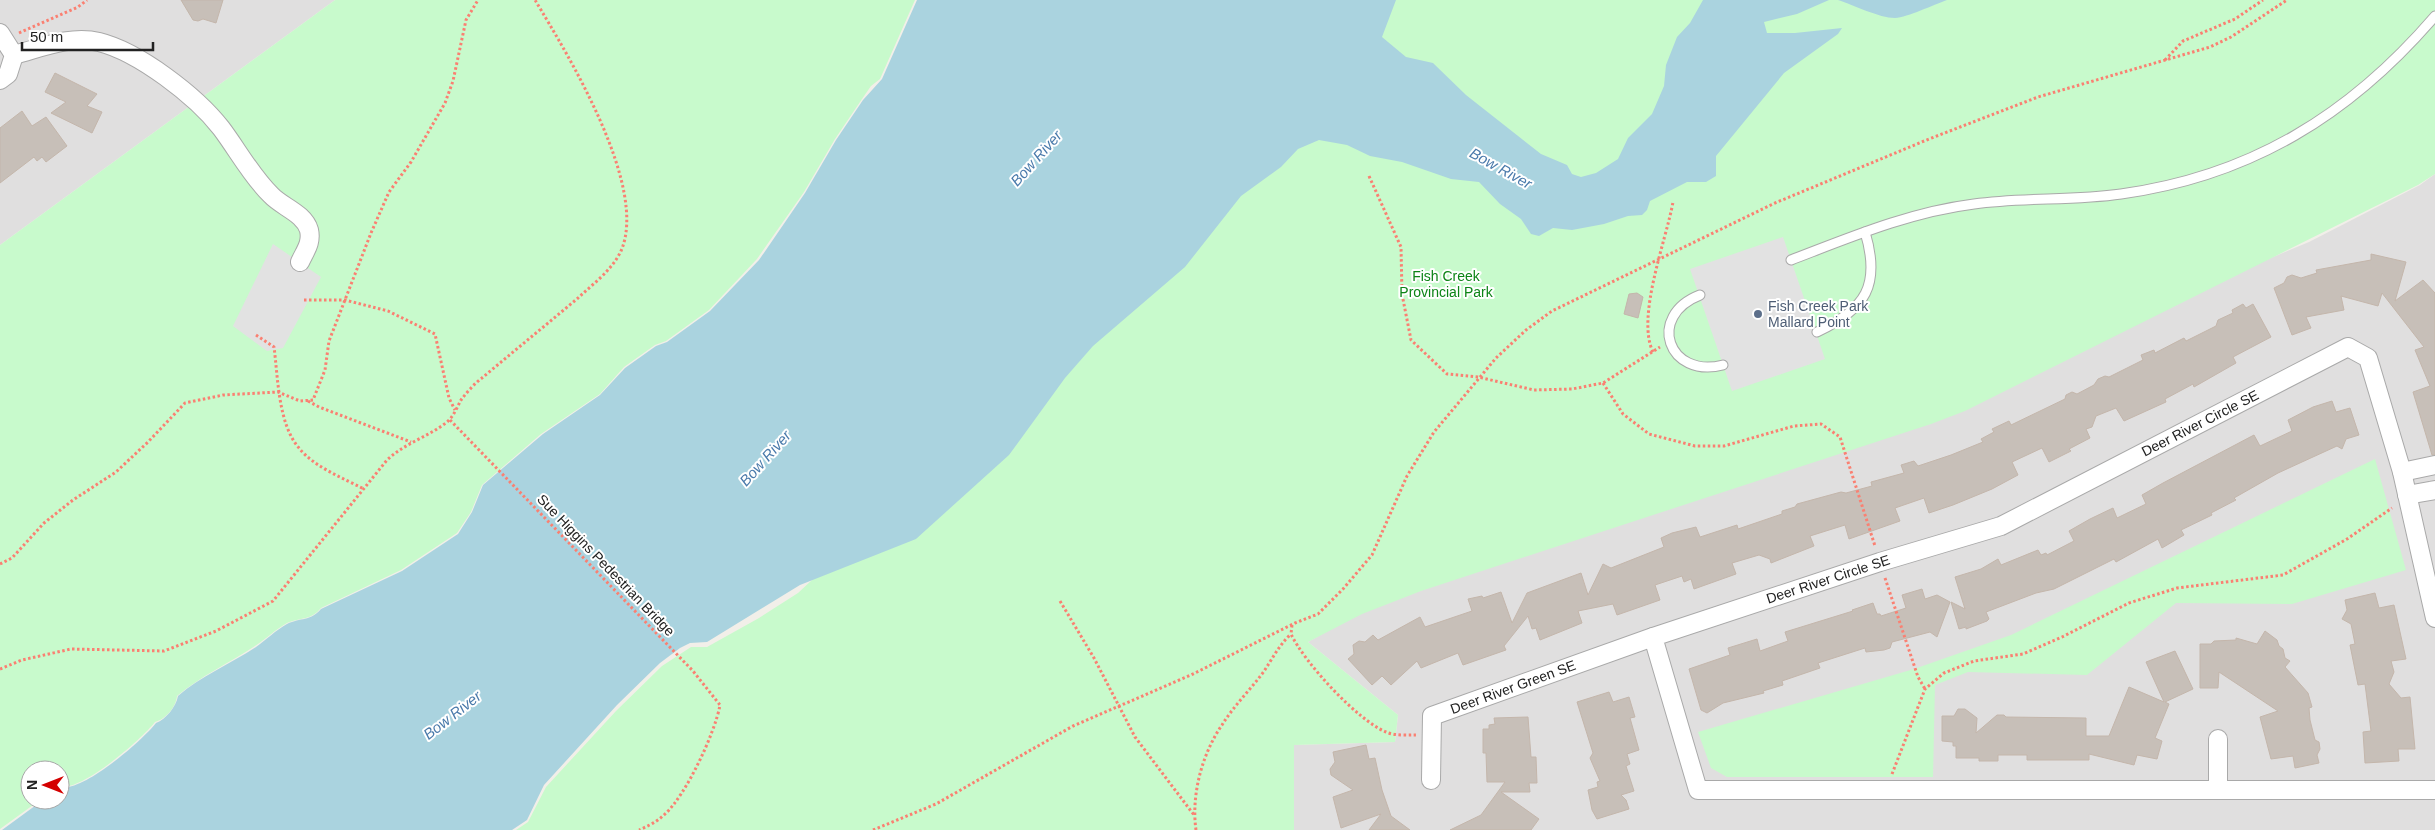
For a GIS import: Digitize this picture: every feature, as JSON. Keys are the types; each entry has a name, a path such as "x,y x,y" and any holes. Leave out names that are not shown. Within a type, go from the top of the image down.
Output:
{"street":[{"path":"0,80 8,74 6,42 69,40 98,42 122,50 160,74 202,106 270,195 302,218 309,229 310,242 300,262"},
{"name":"Deer River Circle SE","path":"1653,637 1880,562 2001,526 2348,347 2368,358 2402,472 2435,618"},
{"path":"2402,472 2435,465"},
{"path":"2407,495 2435,490"},
{"path":"1653,637 1698,790 2435,790"},
{"name":"Deer River Green SE","path":"1431,780 1432,716 1653,637"},
{"path":"2218,739 2218,789"}],"lane":[{"path":"1790,260 1911,217 1974,204 2119,195 2190,180 2245,162 2303,132 2355,95 2392,64 2435,16"},
{"path":"1817,332 1845,318 1863,299 1870,285 1872,270 1871,253 1865,232"},
{"path":"1700,295 1690,299 1674,313 1668,330 1673,351 1686,363 1694,366 1723,365"}],"path":[{"path":"6,42 78,7 87,0"},
{"path":"0,564 12,558 44,523 73,500 116,472 185,403 223,395 278,392 300,401 313,400 325,370 329,340 371,233 389,192 411,162 445,103 453,81 466,20 478,0"},
{"path":"0,669 22,660 71,649 164,651 216,631 273,601 387,460 398,449 429,435 450,420 462,398 480,379 536,335 607,271 621,251 627,225 620,171 575,68 535,0"},
{"path":"2165,61 2169,54 2183,40 2235,18 2263,0"},
{"path":"873,830 936,804 1073,726 1191,675 1293,624 1318,614 1366,564 1379,542 1415,460 1434,432 1478,377 1508,345 1552,311 1811,187 1973,121 2073,86 2165,61 2223,41 2287,0"},
{"path":"1369,176 1401,247 1402,294 1411,340 1447,374 1478,377 1524,389 1572,389 1603,383 1670,340"},
{"path":"1653,352 1647,339 1647,323 1659,259 1673,202"},
{"path":"304,300 345,300 388,311 435,334 449,398 455,410"},
{"path":"256,335 274,347 278,392 286,419 298,447 311,459 364,490"},
{"path":"1603,383 1623,414 1649,434 1695,446 1724,446 1794,426 1821,424 1840,437 1845,452"},
{"path":"307,400 319,407 412,443"},
{"name":"Sue Higgins Pedestrian Bridge","path":"450,420 714,694 720,705 717,721 684,790 665,815 638,830"},
{"path":"1892,790 1892,775 1925,689 1944,673 1974,661 2023,654 2062,637 2129,603 2177,588 2283,575 2385,515 2407,495"},
{"path":"1060,602 1135,736 1194,815"},
{"path":"1196,830 1194,815 1204,759 1222,725 1264,671 1279,645 1290,634 1293,624"},
{"path":"1290,634 1307,660 1340,696 1376,727 1387,733 1398,735 1432,735"}],"shaded area":[{"path":"0,0 335,0 0,245"},
{"path":"2435,174 2435,830 1294,830 1294,745 1395,742 1398,715 1308,642 1364,610 1696,497 2309,242 2420,185"},
{"name":"Fish Creek Park Mallard Point","path":"1783,237 1825,359 1732,391 1690,269"},
{"path":"273,244 321,277 283,348 267,351 233,326"}],"green space":[{"path":"335,0 915,0 880,79 871,86 862,99 835,139 804,192 757,259 709,310 666,341 655,345 624,367 600,394 541,434 482,485 471,512 457,533 401,570 321,608 309,617 287,623 255,646 196,682 177,696 175,704 167,715 155,722 125,752 95,773 70,786 70,760 20,760 20,810 26,810 0,829 0,245"},
{"name":"Fish Creek Provincial Park","path":"1274,0 2435,0 2435,174 2418,185 1965,411 1931,424 1421,591 1362,614 1308,642 1398,715 1395,742 1294,745 1294,830 516,830 528,822 546,787 616,711 662,666 691,647 707,647 759,618 798,593 841,553"},
{"path":"2375,459 2406,570 2292,604 2176,603 2087,675 1968,672 1935,685 1933,777 1727,777 1711,768 1698,732 1914,669 2011,635"}],"water":[{"name":"Bow River","path":"917,0 1396,0 1382,37 1406,57 1433,63 1466,95 1541,154 1567,165 1572,174 1581,177 1596,173 1618,159 1628,138 1652,114 1664,86 1666,65 1677,37 1690,23 1703,0 1829,0 1797,14 1764,22 1767,33 1795,33 1842,28 1838,34 1784,73 1716,156 1716,176 1706,182 1687,182 1650,201 1647,210 1642,215 1628,216 1604,224 1572,230 1553,228 1539,236 1531,234 1521,219 1500,204 1479,182 1451,179 1402,162 1370,156 1347,145 1319,140 1298,149 1281,167 1241,196 1185,267 1093,346 1065,378 1009,455 916,539 800,585 707,642 690,643 680,648 660,663 617,705 544,785 527,820 512,830 2,830 29,810 70,810 70,787 96,774 125,753 156,723 167,716 178,696 196,682 256,647 287,624 309,618 321,609 402,571 458,534 472,512 483,485 543,434 600,395 625,368 656,346 667,342 710,311 759,260 805,193 836,140 863,100 882,79"},
{"path":"1838,0 1947,0 1895,18 1874,14"}],"building":[{"path":"181,0 223,0 216,23 203,19 193,20"},
{"path":"55,73 97,94 87,106 102,112 92,133 51,113 66,102 45,92"},
{"path":"22,111 32,126 46,117 67,146 46,162 42,157 37,161 34,157 0,183 0,128"},
{"path":"2371,254 2406,262 2395,301 2423,280 2435,293 2435,455 2432,455 2413,392 2430,386 2415,350 2424,347 2382,293 2378,306 2341,296 2344,310 2306,317 2311,328 2292,335 2274,288 2284,283 2287,277 2292,275 2301,278 2317,273 2316,270 2371,260"},
{"path":"1637,293 1643,297 1638,318 1624,314 1629,294"},
{"path":"2243,304 2246,308 2253,304 2271,337 2233,357 2236,363 2194,387 2193,384 2165,399 2166,402 2124,421 2116,408 2096,416 2092,427 2086,429 2090,438 2069,449 2071,451 2049,462 2042,448 2012,462 2018,475 1992,489 1953,505 1929,513 1924,498 1895,508 1900,521 1849,539 1845,525 1810,536 1814,546 1771,563 1770,559 1759,555 1732,563 1736,574 1694,589 1691,579 1684,582 1682,576 1655,585 1660,600 1617,615 1613,604 1578,611 1582,623 1540,640 1536,628 1532,629 1528,616 1504,646 1506,650 1463,665 1458,653 1421,668 1417,661 1391,685 1382,676 1372,685 1348,659 1354,654 1353,645 1359,641 1365,642 1373,635 1378,640 1420,617 1425,627 1472,611 1468,599 1482,596 1483,598 1501,592 1512,623 1527,593 1581,573 1588,595 1603,564 1611,568 1664,547 1661,538 1672,533 1696,527 1700,537 1737,525 1738,529 1782,514 1782,511 1795,507 1797,504 1872,486 1871,482 1904,473 1901,465 1914,461 1918,466 1951,455 1983,442 1981,439 1994,432 1992,429 2009,421 2011,425 2065,399 2066,395 2072,392 2077,394 2094,385 2098,379 2105,376 2109,377 2143,360 2141,355 2154,350 2155,353 2184,338 2186,341 2216,326 2218,320 2233,313 2232,310"},
{"path":"2332,401 2336,412 2350,408 2359,435 2346,439 2342,449 2337,446 2278,473 2234,498 2236,500 2211,513 2212,515 2181,530 2184,535 2162,548 2158,539 2116,562 2114,559 2054,589 2036,593 1986,612 1989,619 1987,621 1966,629 1966,627 1959,629 1951,602 1965,609 1955,577 1981,569 1998,559 2001,565 2038,550 2041,555 2046,553 2047,555 2074,541 2069,531 2090,519 2113,508 2117,518 2146,504 2142,495 2163,483 2254,435 2260,446 2292,431 2288,420 2313,407"},
{"path":"1922,589 1925,599 1937,595 1950,602 1937,637 1930,632 1892,642 1890,648 1884,650 1866,652 1865,648 1818,663 1820,668 1782,681 1783,685 1763,691 1764,693 1723,703 1707,713 1701,710 1689,669 1730,655 1728,648 1757,639 1760,651 1788,641 1785,632 1873,603 1877,614 1881,616 1906,608 1902,595"},
{"path":"2375,593 2379,608 2394,605 2406,659 2391,661 2394,672 2389,684 2401,698 2410,697 2415,749 2398,749 2399,761 2365,763 2363,732 2371,731 2365,684 2358,685 2350,645 2355,644 2351,624 2342,619 2347,610 2345,600"},
{"path":"2265,631 2277,640 2279,646 2283,649 2285,658 2290,661 2285,667 2308,693 2312,707 2309,708 2310,720 2315,740 2319,742 2320,749 2317,755 2319,763 2295,768 2293,756 2271,759 2260,717 2278,711 2219,672 2218,688 2200,688 2200,644 2236,640 2236,638 2257,644"},
{"path":"2175,651 2193,689 2165,702 2169,704 2155,738 2162,741 2157,759 2137,755 2134,765 2089,754 2089,760 2027,760 2027,755 1998,755 1998,761 1979,761 1979,758 1956,758 1956,746 1953,746 1953,742 1942,741 1942,716 1954,716 1958,709 1965,709 1977,718 1976,733 1997,715 2004,715 2006,717 2086,718 2086,736 2109,736 2129,687 2164,702 2146,662"},
{"path":"1609,692 1613,702 1629,697 1635,717 1630,718 1639,750 1627,754 1630,764 1626,766 1634,791 1621,795 1626,800 1629,809 1597,819 1592,810 1588,790 1598,787 1597,782 1600,781 1590,758 1593,753 1577,702"},
{"path":"1528,717 1531,757 1536,757 1537,783 1529,783 1530,792 1501,792 1539,819 1531,830 1450,830 1481,815 1505,782 1487,782 1486,753 1483,753 1483,729 1489,729 1489,725 1495,724 1494,718"},
{"path":"1366,745 1369,759 1375,758 1382,790 1391,816 1410,830 1369,830 1381,814 1341,828 1333,797 1353,790 1331,775 1330,769 1335,762 1333,752"}],"place":[{"name":"Fish Creek Park Mallard Point","path":"1758,314"}]}
